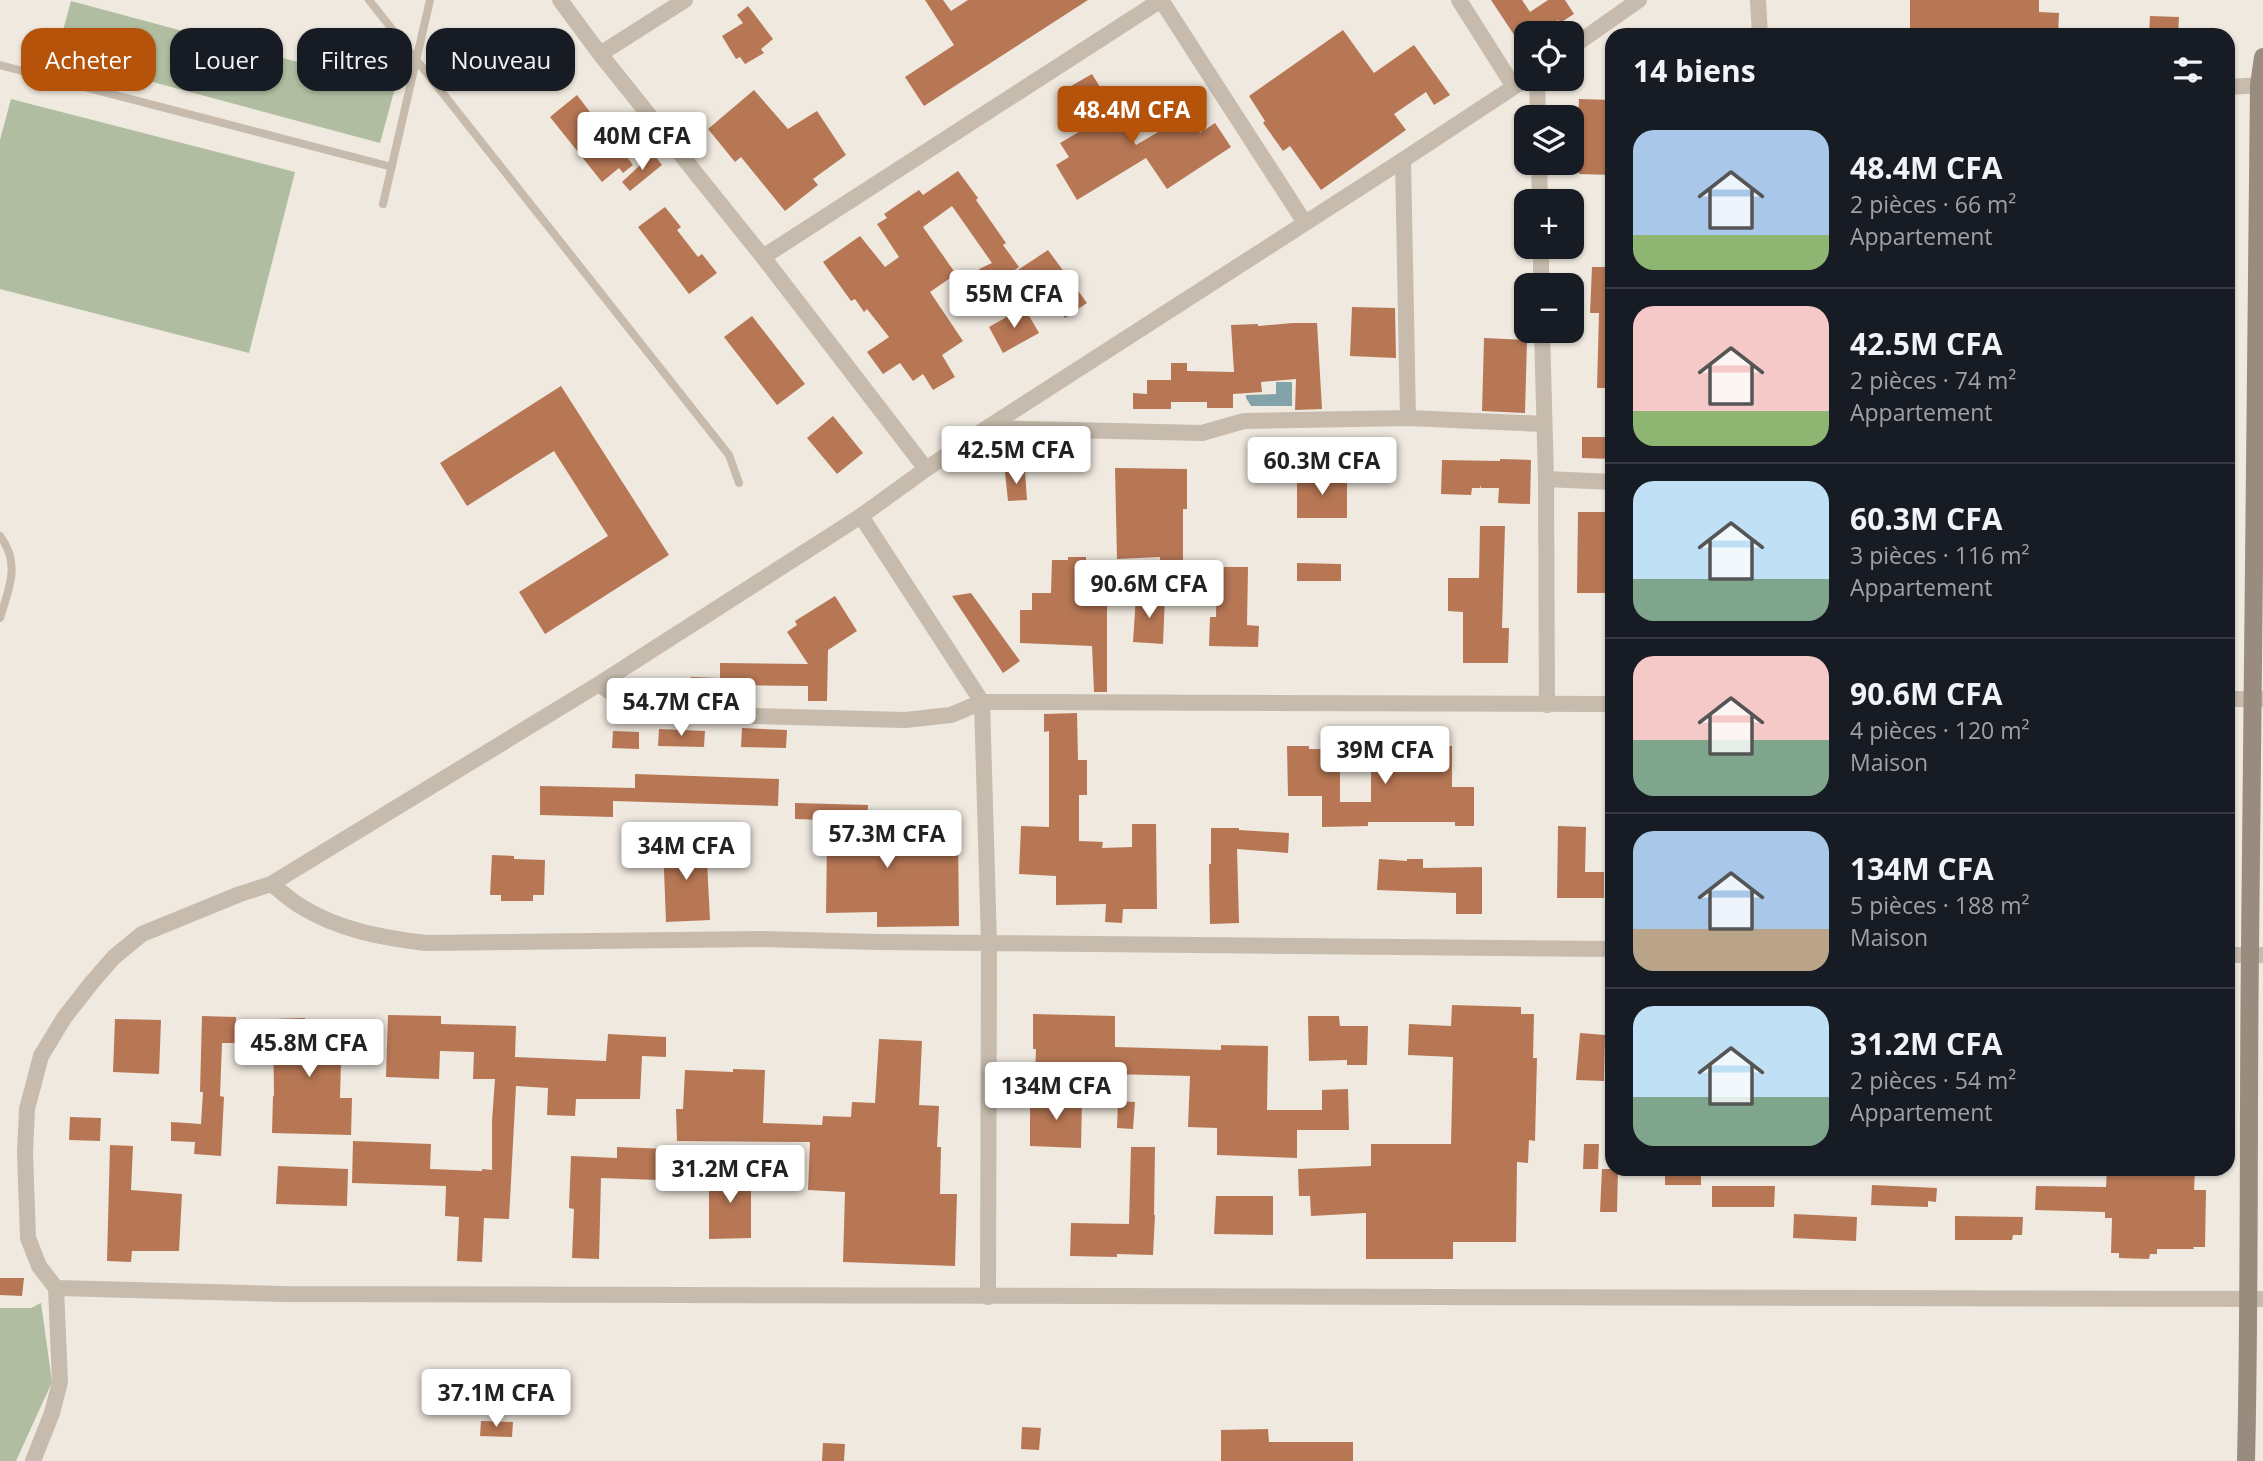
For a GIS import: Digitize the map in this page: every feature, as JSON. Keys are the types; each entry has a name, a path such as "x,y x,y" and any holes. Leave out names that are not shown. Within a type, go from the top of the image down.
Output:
{"street":[{"path":"560,0 926,469"},
{"path":"600,54 685,0"},
{"path":"763,257 1161,0 1305,223"},
{"path":"1459,0 1514,75"},
{"path":"1584,39 1639,0"},
{"path":"1758,0 1760,28"},
{"path":"2246,1461 2257,1299 2256,955 2263,57"},
{"path":"2235,87 2261,85"},
{"path":"33,1461 52,1413 60,1382 56,1288 39,1266 28,1238 25,1153 27,1109 41,1056 64,1018 114,957 142,934 271,884 599,684 861,516 987,428 1514,87"},
{"path":"1403,160 1408,418"},
{"path":"1542,343 1547,705"},
{"path":"987,428 1202,433 1244,421 1408,418 1544,424"},
{"path":"1546,479 1605,482"},
{"path":"861,516 982,702 989,944 988,1297"},
{"path":"599,684 628,705 672,714 905,720 951,715 982,702 1605,704"},
{"path":"2235,699 2258,699"},
{"path":"271,884 302,907 337,924 379,937 426,943 761,939 989,944 1605,949"},
{"path":"2235,955 2256,955"},
{"path":"56,1288 282,1294 2257,1299"}],"lane":[{"path":"369,0 729,454 739,483"},
{"path":"383,204 430,0"},
{"path":"0,65 392,167"},
{"path":"0,536 9,548 13,562 0,618"}],"green space":[{"path":"71,1 172,28 170,87 156,83 156,28 64,28"},
{"path":"283,58 297,62 297,91 394,91 380,143 186,91 283,91"},
{"path":"11,99 295,172 249,353 0,289 0,140"},
{"path":"41,1303 52,1382 16,1461 0,1461 0,1308 31,1308"}],"water":[{"path":"1276,382 1292,382 1292,406 1251,406 1246,395 1276,394"}],"building":[{"path":"925,0 943,0 951,11 968,0 1088,0 924,106 905,77 954,45"},
{"path":"1491,0 1522,0 1530,12 1548,0 1565,0 1574,14 1563,21 1514,21 1514,35"},
{"path":"1910,0 2039,0 2039,12 2059,13 2058,28 1910,28"},
{"path":"748,6 773,39 761,49 764,53 745,64 740,57 736,59 722,36 743,23 737,15"},
{"path":"2150,16 2179,17 2178,28 2149,28"},
{"path":"1343,30 1374,73 1414,45 1450,95 1434,105 1426,92 1394,114 1406,130 1321,190 1290,146 1283,151 1263,123 1265,121 1249,96"},
{"path":"1092,74 1136,145 1189,114 1200,133 1215,123 1231,147 1167,189 1146,158 1077,200 1056,165 1069,157 1060,143 1094,123 1071,86"},
{"path":"754,90 788,129 817,111 846,155 813,179 818,185 785,211 741,157 735,162 708,129"},
{"path":"577,95 593,116 590,118 611,144 615,141 633,165 623,173 619,168 602,182 550,117"},
{"path":"1579,99 1605,100 1605,175 1584,174 1584,105 1579,105"},
{"path":"653,153 662,165 630,191 622,182"},
{"path":"958,171 978,198 976,200 1019,267 991,286 979,269 992,263 952,206 923,227 956,274 930,292 963,341 942,355 955,377 933,390 923,374 913,381 900,363 883,374 867,352 889,337 867,309 864,312 855,299 851,301 823,262 860,236 885,267 899,257 877,224 887,218 884,214 919,190 923,195"},
{"path":"665,207 681,227 677,230 698,257 702,254 717,273 689,294 638,227"},
{"path":"1048,250 1087,303 1065,318 1043,287 1022,299 1009,276"},
{"path":"1592,267 1605,267 1605,388 1597,388 1599,313 1590,313"},
{"path":"1024,307 1039,333 1003,353 989,327"},
{"path":"1352,307 1395,308 1396,358 1350,356"},
{"path":"752,316 805,384 777,405 724,337"},
{"path":"1317,323 1322,409 1295,410 1296,379 1261,382 1262,392 1233,394 1233,408 1207,408 1207,402 1171,402 1171,409 1133,409 1133,393 1147,394 1147,380 1171,380 1171,363 1187,363 1187,371 1234,372 1231,325"},
{"path":"1484,338 1527,343 1525,413 1482,411"},
{"path":"561,386 669,555 545,634 519,592 608,536 554,451 467,506 440,463"},
{"path":"833,416 863,453 837,474 807,438"},
{"path":"1582,437 1605,437 1605,459 1582,458"},
{"path":"1442,460 1531,460 1530,504 1498,503 1499,488 1481,488 1481,485 1480,488 1472,488 1471,495 1441,494"},
{"path":"1115,468 1187,469 1187,509 1183,509 1183,560 1160,560 1160,557 1117,559"},
{"path":"1025,471 1027,500 1008,501 1005,472"},
{"path":"1297,476 1347,476 1347,518 1297,518"},
{"path":"1578,512 1605,512 1605,593 1577,593"},
{"path":"1480,526 1505,526 1502,628 1509,628 1508,663 1463,663 1463,612 1448,611 1448,578 1479,578"},
{"path":"1068,557 1086,557 1086,574 1107,574 1107,692 1094,692 1092,646 1020,643 1020,610 1032,610 1032,593 1051,593 1052,560 1068,560"},
{"path":"1297,563 1341,564 1341,581 1297,581"},
{"path":"1217,567 1248,567 1247,625 1259,626 1258,647 1209,646 1210,617 1216,617"},
{"path":"971,593 1020,661 1003,673 952,596"},
{"path":"835,596 857,631 828,650 827,701 808,701 808,686 720,685 720,663 808,664 787,632 797,625 795,621"},
{"path":"1136,596 1165,597 1163,644 1133,642"},
{"path":"691,677 718,678 718,698 690,698"},
{"path":"1077,713 1078,760 1087,760 1087,795 1079,795 1079,841 1103,842 1102,848 1132,847 1132,824 1156,824 1157,909 1123,909 1122,923 1105,922 1106,904 1056,905 1056,876 1019,874 1021,826 1049,827 1049,731 1044,732 1044,714"},
{"path":"742,728 787,730 786,748 741,747"},
{"path":"659,729 705,731 704,747 658,746"},
{"path":"613,731 639,732 639,749 612,748"},
{"path":"1287,746 1340,749 1340,802 1371,802 1371,746 1452,746 1452,787 1474,787 1474,826 1455,826 1455,822 1368,822 1368,826 1322,827 1322,796 1288,796"},
{"path":"635,774 779,779 778,806 613,801 613,817 540,815 540,786 635,788"},
{"path":"795,803 868,805 867,825 872,825 872,835 958,834 959,926 877,927 877,912 826,913 825,820 795,819"},
{"path":"1558,826 1586,827 1585,872 1604,872 1604,898 1557,898"},
{"path":"1211,828 1289,833 1288,853 1237,849 1239,923 1210,924"},
{"path":"706,842 710,920 666,922 663,844"},
{"path":"492,855 545,860 544,895 533,895 533,901 501,901 501,895 490,895"},
{"path":"1379,859 1423,859 1423,868 1482,867 1482,914 1456,914 1456,893 1377,890"},
{"path":"1452,1005 1521,1007 1521,1014 1534,1014 1533,1058 1537,1058 1535,1141 1529,1140 1528,1163 1517,1162 1516,1242 1453,1242 1453,1259 1366,1259 1366,1213 1311,1216 1310,1196 1299,1196 1298,1169 1371,1166 1371,1144 1451,1144 1453,1057 1408,1055 1409,1024 1451,1026"},
{"path":"1033,1014 1115,1016 1115,1047 1221,1050 1221,1045 1268,1046 1267,1110 1322,1110 1322,1090 1348,1089 1349,1130 1297,1130 1297,1158 1217,1155 1217,1128 1188,1127 1190,1076 1035,1072"},
{"path":"388,1015 441,1016 441,1024 516,1026 515,1057 606,1061 608,1034 666,1037 666,1057 642,1056 640,1099 576,1099 575,1116 547,1115 548,1088 516,1086 509,1219 484,1218 482,1262 457,1261 459,1217 445,1216 446,1186 352,1183 353,1141 431,1144 430,1169 492,1170 495,1079 473,1079 474,1052 440,1051 439,1079 386,1077"},
{"path":"202,1016 236,1017 235,1043 222,1043 220,1096 224,1097 221,1156 194,1154 195,1142 171,1141 171,1122 201,1124"},
{"path":"1308,1016 1339,1016 1340,1026 1368,1026 1367,1065 1347,1065 1347,1060 1309,1061"},
{"path":"305,1018 305,1023 342,1023 340,1098 352,1098 351,1135 272,1133 273,1019"},
{"path":"115,1019 161,1020 159,1074 113,1072"},
{"path":"1580,1033 1605,1035 1604,1081 1576,1080"},
{"path":"879,1039 922,1041 919,1105 939,1106 937,1147 941,1147 940,1194 957,1194 955,1266 843,1262 845,1192 808,1190 810,1142 677,1141 676,1109 683,1109 685,1070 765,1070 763,1123 822,1125 823,1116 851,1117 852,1102 875,1103"},
{"path":"1030,1098 1082,1099 1081,1148 1030,1146"},
{"path":"1118,1101 1135,1102 1133,1129 1117,1128"},
{"path":"70,1117 101,1118 100,1141 69,1140"},
{"path":"1584,1144 1599,1144 1598,1169 1583,1169"},
{"path":"110,1145 133,1146 131,1190 182,1194 179,1251 132,1251 131,1262 107,1261"},
{"path":"617,1147 667,1149 666,1175 659,1175 659,1180 601,1178 599,1259 572,1258 574,1209 569,1208 571,1156 617,1158"},
{"path":"1131,1147 1155,1147 1153,1255 1070,1256 1071,1223 1129,1224"},
{"path":"278,1166 348,1169 347,1206 276,1204"},
{"path":"1602,1169 1605,1169 1605,1176 1618,1176 1617,1212 1600,1212"},
{"path":"751,1171 751,1238 709,1239 709,1172"},
{"path":"1665,1176 1701,1176 1701,1185 1665,1185"},
{"path":"2107,1176 2195,1176 2194,1190 2206,1190 2205,1247 2157,1249 2157,1254 2150,1254 2149,1259 2119,1258 2119,1253 2111,1253 2112,1218 2105,1218 2105,1212 2035,1210 2036,1186 2106,1187"},
{"path":"1872,1185 1937,1188 1936,1202 1928,1201 1928,1207 1871,1205"},
{"path":"1712,1186 1775,1186 1774,1207 1712,1207"},
{"path":"1216,1196 1273,1196 1273,1235 1214,1234"},
{"path":"1794,1214 1857,1217 1856,1241 1793,1238"},
{"path":"1955,1216 2023,1217 2022,1235 2013,1235 2012,1240 1955,1240"},
{"path":"0,1278 24,1278 22,1296 0,1295"},
{"path":"481,1421 513,1422 512,1437 480,1436"},
{"path":"1022,1427 1041,1428 1039,1450 1021,1449"},
{"path":"1268,1429 1269,1442 1353,1442 1353,1461 1221,1461 1221,1430"},
{"path":"823,1443 845,1444 844,1461 822,1461"}]}
